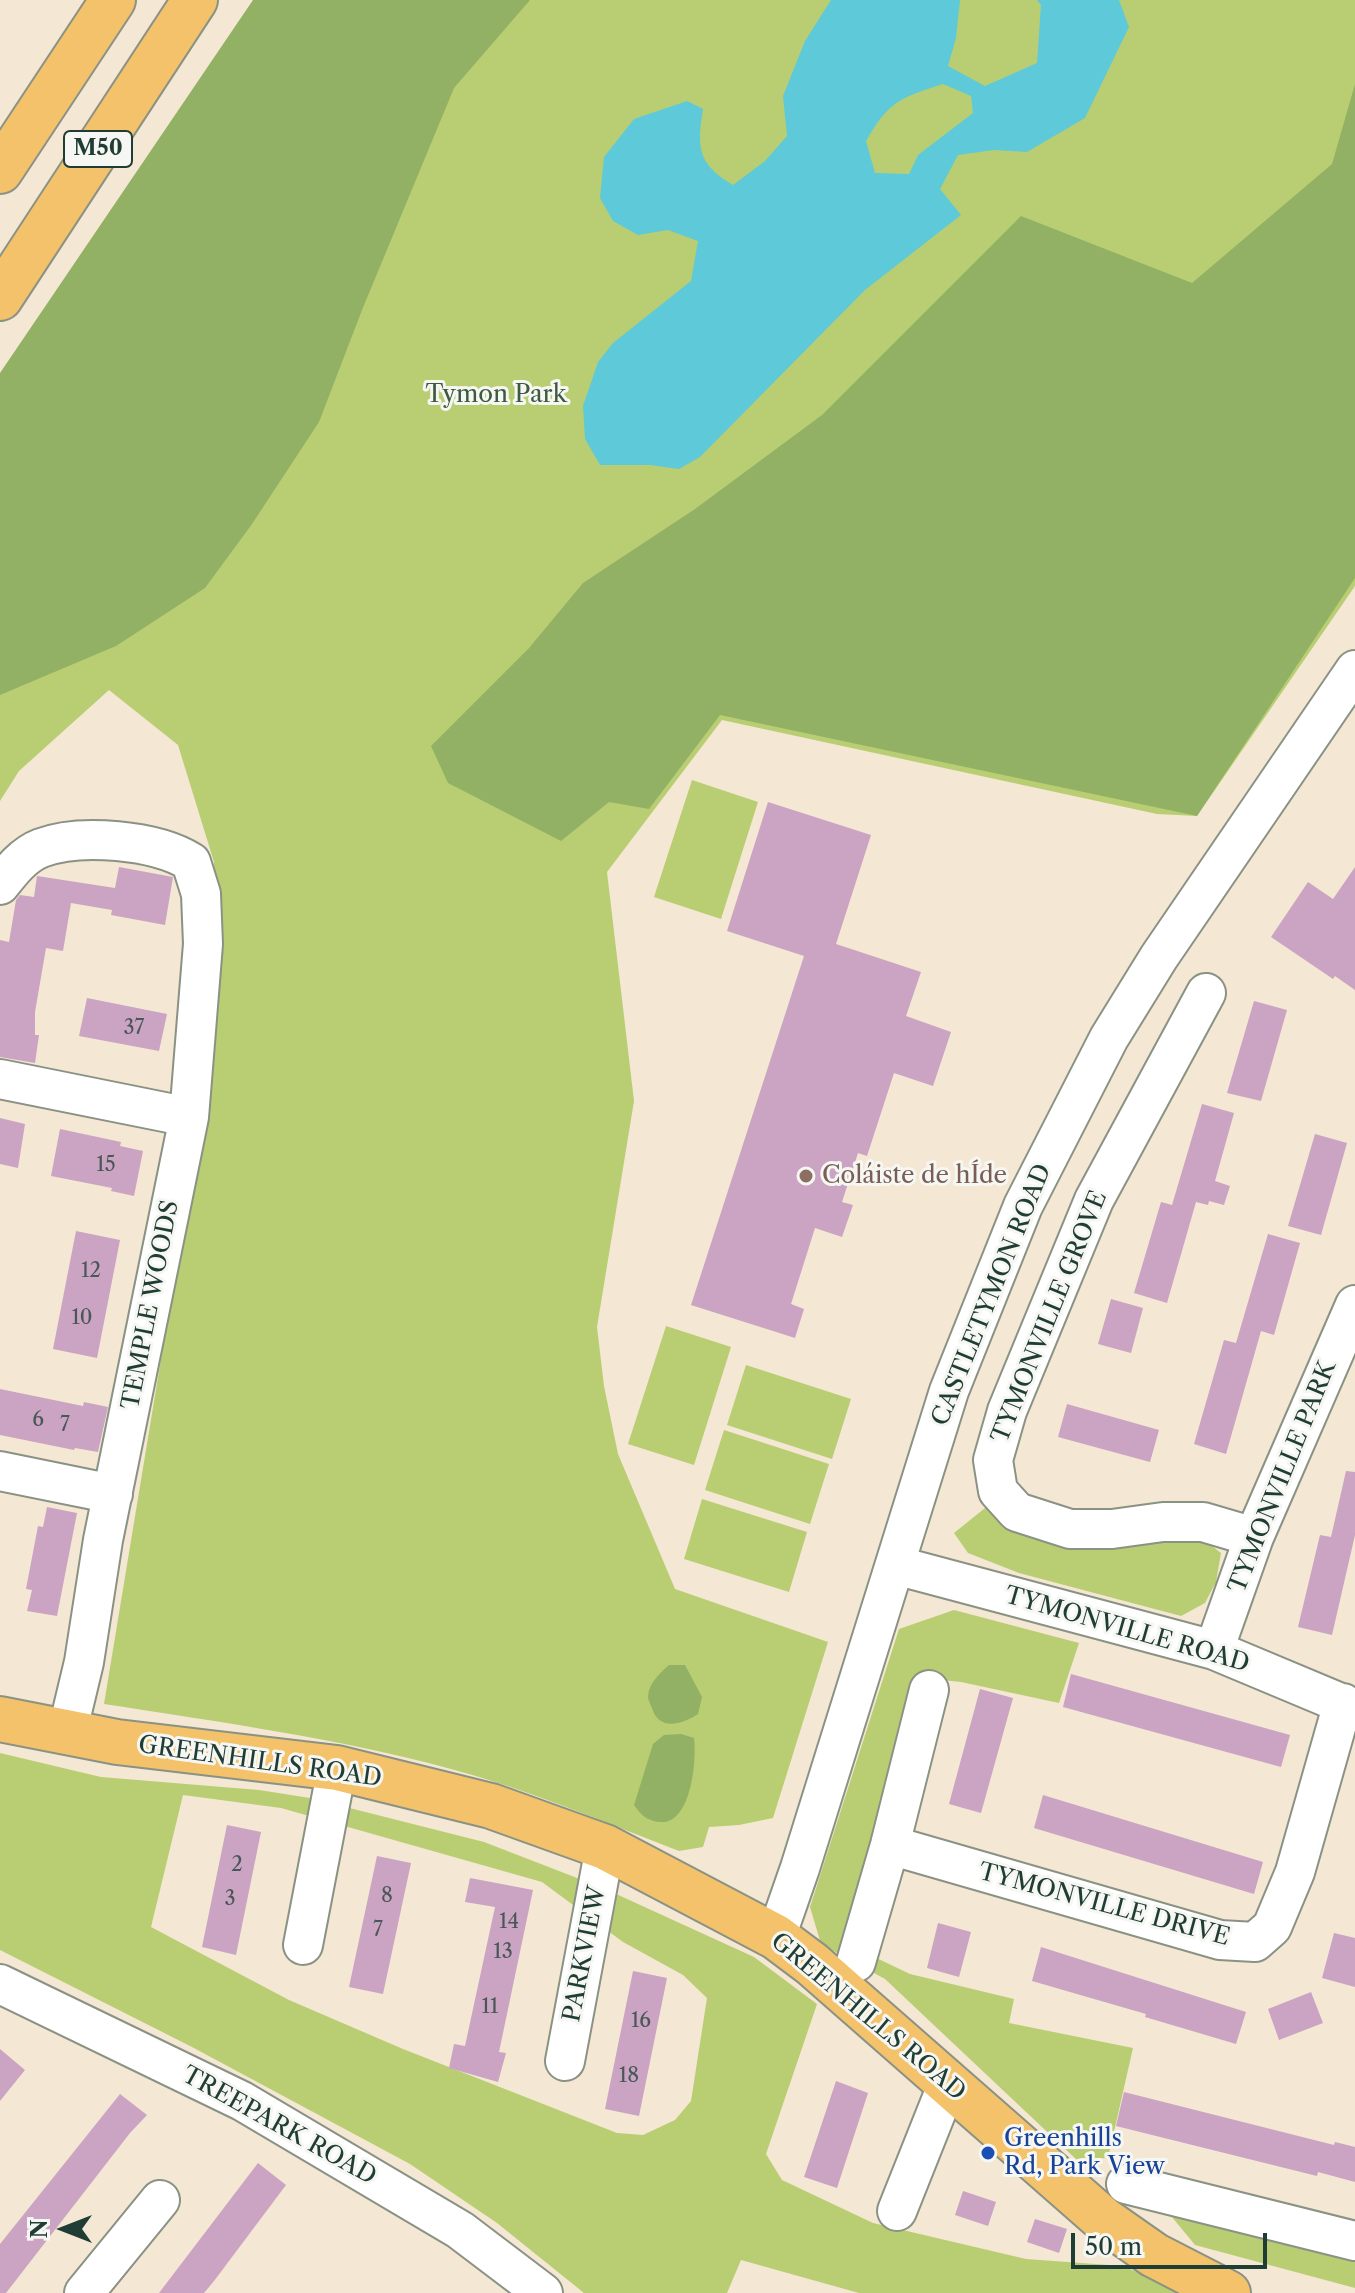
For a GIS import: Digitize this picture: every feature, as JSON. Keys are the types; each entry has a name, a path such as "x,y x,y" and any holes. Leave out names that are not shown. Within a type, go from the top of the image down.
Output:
{"main road":[{"name":"M50","path":"0,171 113,0"},
{"name":"M50","path":"0,298 195,0"},
{"name":"GREENHILLS ROAD","path":"0,1719 117,1742 337,1768 491,1806 605,1847 776,1937 812,1964 1104,2220 1154,2255 1228,2293"}],"street":[{"name":"CASTLETYMON ROAD","path":"776,1937 949,1391 1023,1206 1109,1038 1159,957 1349,693"},
{"name":"TEMPLE WOODS","path":"0,885 13,867 37,849 59,842 86,840 134,843 168,851 191,862 201,894 203,944 189,1117 113,1494 84,1662 67,1733"},
{"name":"TYMONVILLE GROVE","path":"1206,993 1094,1200 1007,1411 993,1460 998,1491 1017,1512 1070,1529 1203,1522 1254,1537"},
{"path":"0,1079 189,1117"},
{"name":"TYMONVILLE PARK","path":"1214,1650 1254,1537 1343,1363 1355,1305"},
{"path":"0,1471 113,1494"},
{"name":"TYMONVILLE ROAD","path":"895,1565 1214,1650 1349,1706"},
{"path":"856,1962 890,1845 929,1690"},
{"name":"TYMONVILLE DRIVE","path":"890,1845 1220,1940 1255,1942 1272,1927 1295,1872 1349,1706"},
{"path":"303,1945 337,1768"},
{"name":"PARKVIEW","path":"565,2061 605,1847"},
{"name":"TREEPARK ROAD","path":"0,1984 242,2101 460,2230 543,2293"},
{"path":"897,2211 948,2083"},
{"path":"1126,2184 1355,2241"},
{"path":"84,2293 160,2200"}],"green space":[{"path":"253,0 530,0 454,88 319,422 252,524 205,588 116,646 0,695 0,373"},
{"name":"Tymon Park","path":"279,0 1355,0 1355,586 1197,816 1157,814 722,720 607,872 634,1101 597,1327 604,1386 618,1454 675,1589 828,1642 773,1818 709,1827 703,1847 679,1851 509,1787 408,1758 278,1732 104,1704 181,1238 214,862 178,745 109,690 19,771 0,801 0,436"},
{"path":"1355,84 1355,578 1197,816 720,715 649,809 609,802 561,841 448,783 431,746 529,648 583,583 695,509 822,415 1021,216 1192,283 1332,164"},
{"path":"692,780 758,802 721,919 654,897"},
{"path":"666,1326 731,1347 694,1465 628,1444"},
{"path":"746,1365 851,1399 832,1459 727,1425"},
{"path":"724,1430 829,1464 810,1524 705,1490"},
{"path":"702,1499 807,1532 789,1592 684,1559"},
{"path":"990,1504 1014,1530 1097,1549 1194,1532 1221,1553 1216,1582 1205,1603 1181,1616 1019,1573 968,1553 954,1533"},
{"path":"954,1610 1079,1643 1059,1703 961,1682 914,1677 845,1943 910,1974 1014,1999 1009,2023 1133,2048 1108,2158 1077,2160 885,1979 821,1944 810,1907 899,1629"},
{"path":"669,1665 685,1665 702,1697 698,1714 672,1724 655,1716 648,1696 653,1683"},
{"path":"681,1734 694,1738 690,1790 679,1813 670,1820 651,1820 634,1805 653,1744 664,1735"},
{"path":"0,1753 101,1777 259,1790 310,1798 484,1842 603,1888 754,1957 817,2004 766,2154 782,2180 873,2223 1026,2259 1123,2266 1184,2293 859,2293 741,2260 727,2293 584,2293 497,2223 410,2164 192,2047 0,1950","holes":["183,1795 281,1808 542,1882 623,1942 683,1975 707,1998 691,2101 675,2120 643,2135 617,2133 403,2049 289,2000 151,1927"]},
{"path":"1167,2211 1355,2254 1355,2288 1195,2245"}],"water":[{"path":"831,0 960,0 956,38 948,66 985,86 1037,63 1041,5 1037,0 1119,0 1129,27 1085,118 1027,152 994,150 958,155 940,189 961,215 865,290 700,457 679,469 650,465 600,465 585,439 583,406 598,362 613,343 691,281 698,241 668,230 638,235 613,221 600,198 604,157 634,119 687,101 703,109 700,144 706,162 733,185 765,161 787,136 783,96 805,41","holes":["943,84 971,96 973,113 918,155 909,174 875,173 866,141 889,109 916,93"]}],"building":[{"path":"768,802 871,835 836,944 921,972 906,1016 951,1032 933,1086 894,1073 867,1156 858,1153 842,1202 853,1205 842,1237 815,1228 791,1304 804,1309 795,1338 691,1305 804,956 727,931"},
{"path":"119,867 173,877 165,925 111,915 112,910 71,903 63,951 46,948 35,1012 35,1035 39,1035 35,1063 0,1057 0,940 9,942 16,900 20,895 34,897 37,876 115,888"},
{"path":"1355,867 1355,990 1335,976 1333,979 1271,937 1308,882 1333,899"},
{"path":"87,998 167,1014 159,1051 79,1036"},
{"path":"1254,1001 1287,1010 1261,1101 1227,1093"},
{"path":"1202,1104 1234,1113 1215,1181 1230,1186 1224,1205 1196,1202 1167,1303 1134,1293 1161,1202 1172,1205"},
{"path":"0,1118 25,1124 18,1168 0,1164"},
{"path":"60,1129 121,1142 120,1146 143,1151 134,1196 111,1191 112,1188 51,1176"},
{"path":"1315,1134 1347,1143 1321,1235 1288,1226"},
{"path":"76,1231 120,1240 97,1358 53,1349"},
{"path":"1268,1234 1300,1243 1274,1335 1261,1331 1226,1454 1194,1444 1224,1340 1236,1343"},
{"path":"1111,1299 1143,1308 1131,1353 1098,1344"},
{"path":"0,1389 83,1406 84,1402 108,1407 98,1452 0,1435"},
{"path":"1067,1404 1159,1430 1150,1462 1058,1437"},
{"path":"1346,1471 1355,1472 1355,1535 1332,1635 1298,1627 1320,1535 1331,1537"},
{"path":"47,1507 77,1513 57,1616 27,1611 32,1590 26,1589 38,1526 43,1527"},
{"path":"1071,1674 1290,1735 1281,1767 1063,1707"},
{"path":"980,1689 1013,1698 981,1813 949,1804"},
{"path":"1043,1795 1263,1862 1254,1894 1034,1828"},
{"path":"227,1825 261,1832 236,1955 202,1947"},
{"path":"377,1856 411,1863 383,1994 349,1987"},
{"path":"470,1878 533,1890 499,2052 506,2053 498,2082 449,2068 454,2044 465,2046 495,1907 465,1902"},
{"path":"938,1923 971,1932 959,1977 927,1968"},
{"path":"1334,1933 1355,1938 1355,1987 1322,1978"},
{"path":"1041,1947 1246,2012 1236,2044 1032,1981"},
{"path":"633,1971 667,1978 639,2116 605,2109"},
{"path":"1311,1992 1323,2023 1279,2040 1268,2009"},
{"path":"0,2049 25,2070 0,2101"},
{"path":"836,2081 868,2093 837,2188 804,2177"},
{"path":"1124,2092 1334,2145 1335,2142 1355,2147 1355,2182 1318,2172 1317,2176 1116,2126"},
{"path":"120,2094 147,2115 6,2293 0,2293 0,2244"},
{"path":"258,2163 286,2185 214,2281 204,2293 159,2293"},
{"path":"963,2191 996,2202 988,2226 955,2215"},
{"path":"1035,2219 1067,2229 1059,2253 1027,2242"}],"place":[{"name":"Coláiste de hÍde","path":"806,1176"},
{"name":"Greenhills Rd, Park View","path":"988,2153"}]}
